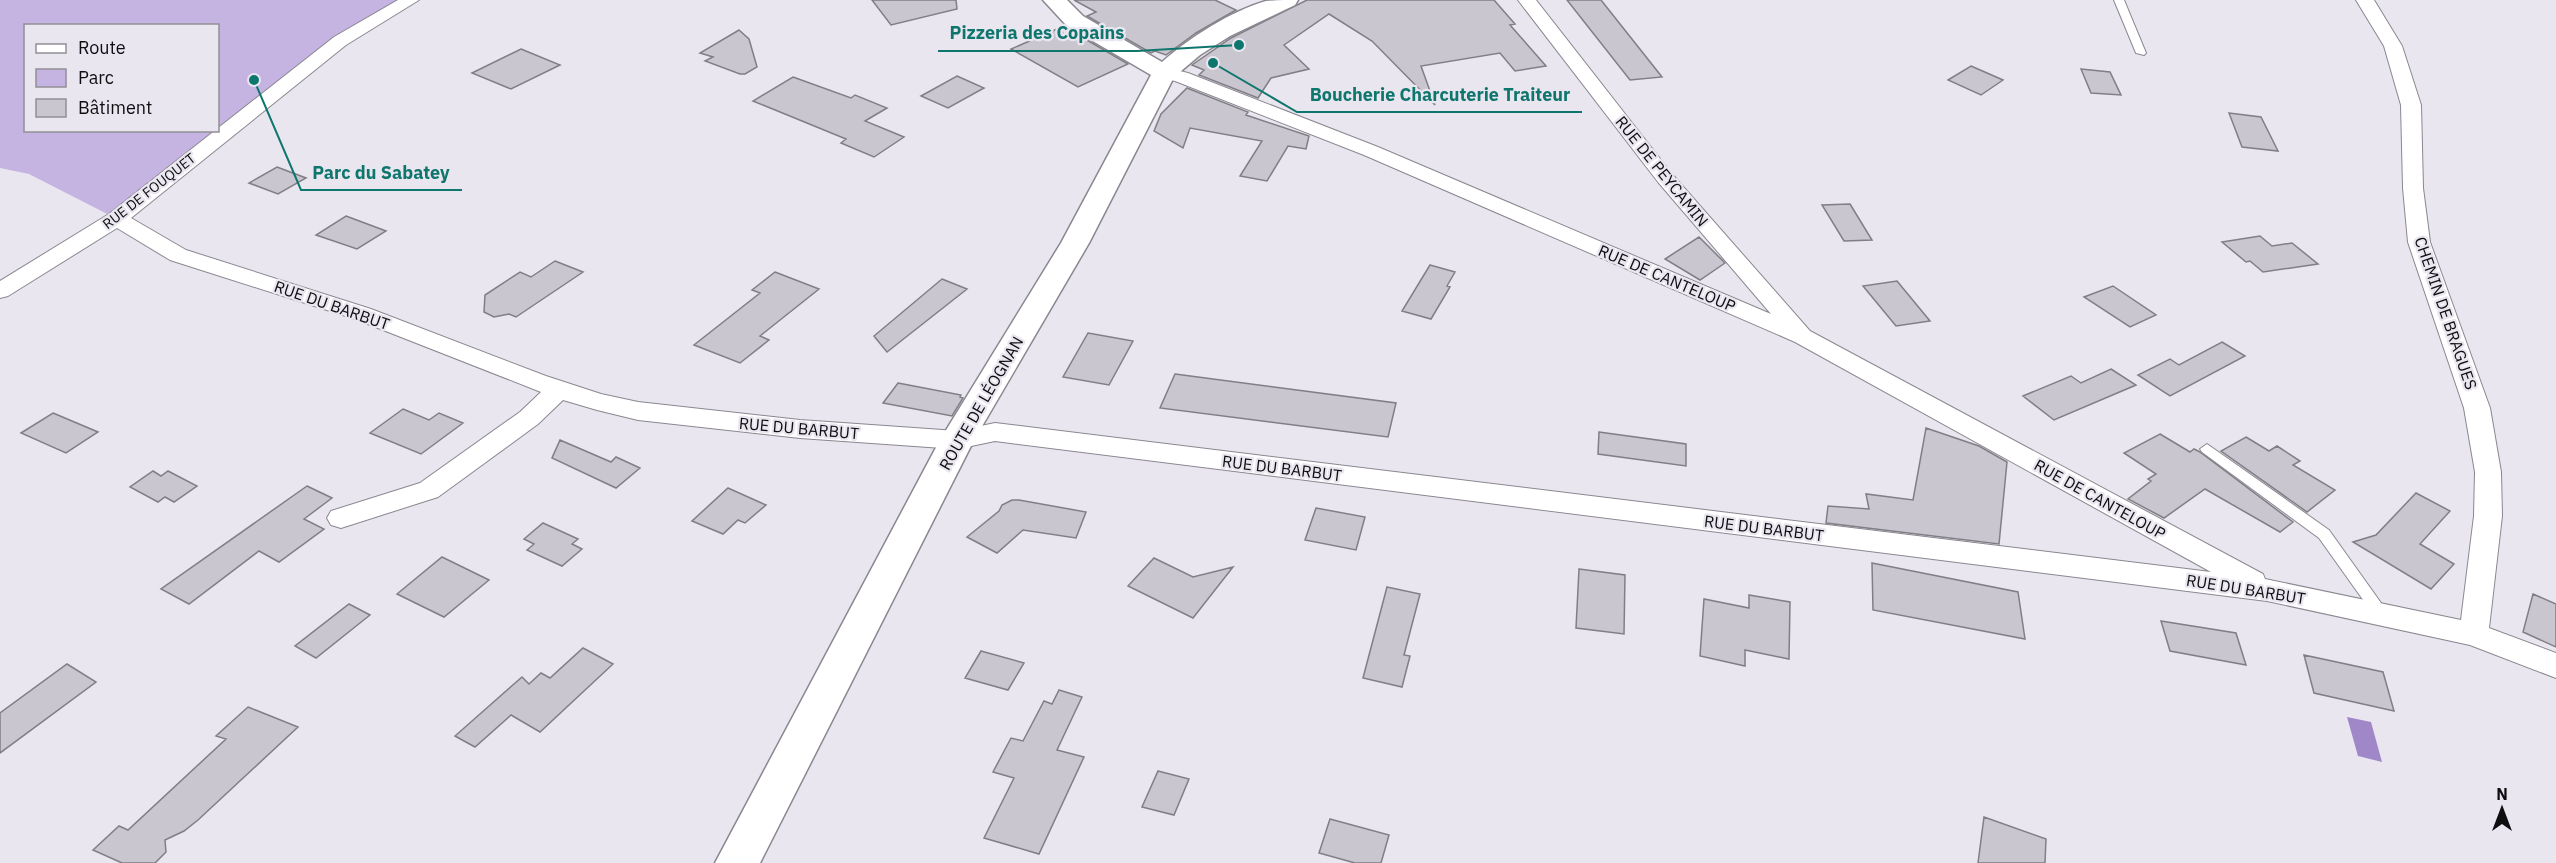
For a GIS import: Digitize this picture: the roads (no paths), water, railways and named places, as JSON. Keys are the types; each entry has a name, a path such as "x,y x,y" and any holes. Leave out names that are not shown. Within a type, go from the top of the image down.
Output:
{"street":[{"name":"RUE DE FOUQUET","path":"0,291 117,219 340,41 410,0"},
{"name":"RUE DE CANTELOUP","path":"1054,0 1075,21 1164,73 1181,76 1371,151 1803,337 2267,590"},
{"name":"ROUTE DE LÉOGNAN","path":"737,863 957,440 1075,243 1164,73 1184,54 1256,13 1287,0"},
{"name":"RUE DE PEYCAMIN","path":"1527,0 1665,178 1803,337"},
{"name":"CHEMIN DE BRAGUES","path":"2365,0 2392,46 2411,105 2413,188 2419,242 2477,408 2488,472 2488,516 2474,634"},
{"name":"RUE DU BARBUT","path":"117,219 178,255 363,314 597,402 638,411 800,429 957,440 995,432 2267,590 2474,634 2556,666"},
{"path":"340,518 429,490 529,418 560,389"}],"lane":[{"path":"2119,0 2141,53"},
{"path":"2207,449 2324,534 2380,614"}],"place":[{"name":"Pizzeria des Copains","path":"1239,45"},
{"name":"Boucherie Charcuterie Traiteur","path":"1213,63"},
{"name":"Parc du Sabatey","path":"254,80"}]}
